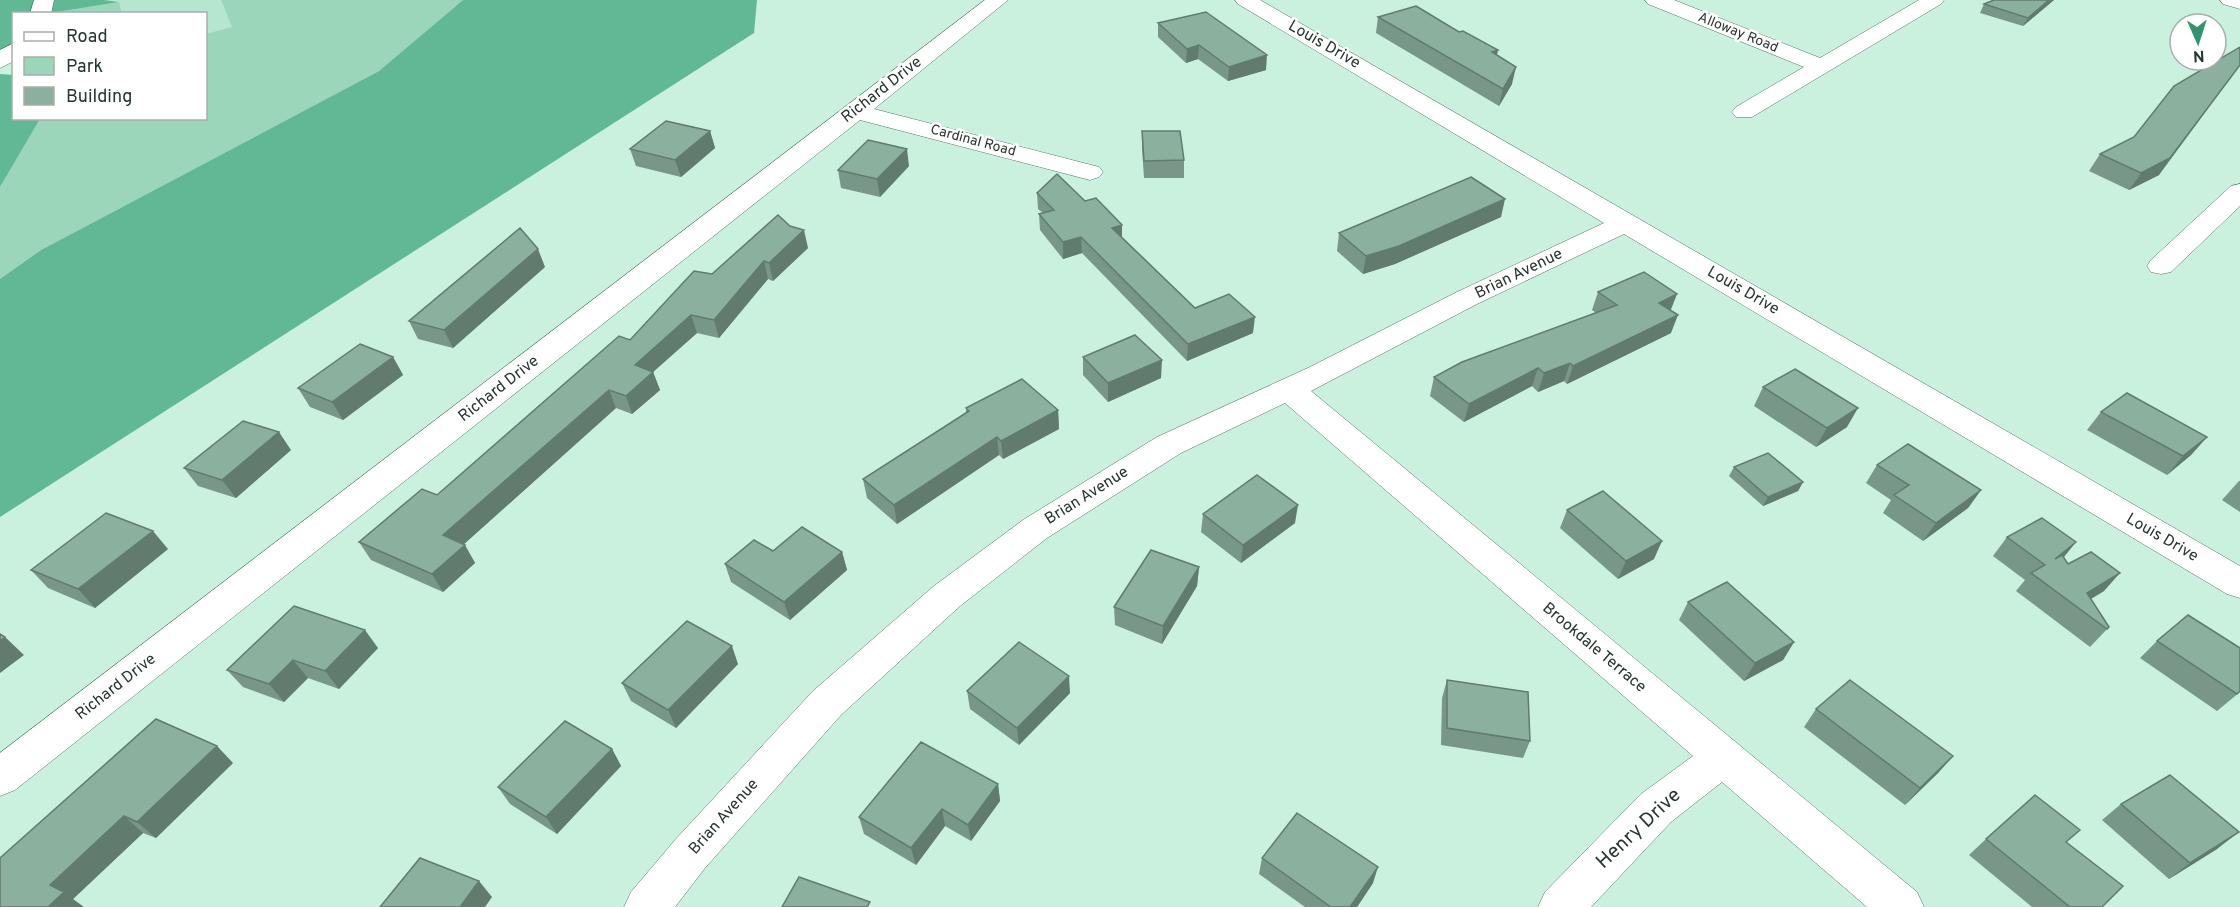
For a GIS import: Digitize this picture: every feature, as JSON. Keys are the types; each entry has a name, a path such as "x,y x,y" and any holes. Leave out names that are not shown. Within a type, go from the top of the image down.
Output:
{"street":[{"name":"Richard Drive","path":"0,777 998,0"},
{"name":"Louis Drive","path":"1245,0 2240,584"},
{"name":"Alloway Road","path":"1655,0 1821,66"},
{"path":"1744,112 1934,0"},
{"path":"2230,0 2240,3"},
{"path":"0,61 12,52"},
{"name":"Cardinal Road","path":"855,111 1090,172"},
{"path":"2161,266 2240,192"},
{"name":"Brian Avenue","path":"647,907 690,854 827,703 947,596 1035,529 1169,445 1626,223"},
{"name":"Brookdale Terrace","path":"1287,389 1901,907"},
{"name":"Henry Drive","path":"1561,907 1656,808 1723,757"}],"shaded area":[{"path":"104,0 221,0 233,28 207,34 207,12 122,12 119,2"}],"green space":[{"path":"0,0 119,2 57,12 12,12 12,43 0,57"},
{"path":"221,0 463,0 379,71 41,250 0,279 0,187 39,120 207,120 207,34 232,27"},
{"path":"463,0 757,0 754,33 0,517 0,279 41,250 379,71"},
{"path":"119,2 122,12 57,12"},
{"path":"0,74 12,75 12,120 39,120 0,187"}],"building":[{"path":"1994,0 2049,0 2028,18 1984,4"},
{"path":"1416,6 1459,32 1463,31 1498,50 1492,52 1516,67 1503,89 1378,17"},
{"path":"1206,12 1267,55 1229,67 1199,45 1187,49 1158,23"},
{"path":"2240,47 2240,65 2170,158 2141,173 2100,154 2134,137 2174,86 2198,72 2228,72 2228,54"},
{"path":"666,121 710,131 675,160 630,149"},
{"path":"1142,131 1180,131 1184,160 1144,161"},
{"path":"868,140 907,149 877,179 838,170"},
{"path":"1057,174 1085,201 1096,198 1122,225 1112,228 1195,308 1229,294 1255,317 1188,344 1081,237 1063,242 1039,214 1054,210 1037,193"},
{"path":"1471,177 1505,199 1399,246 1366,256 1339,233"},
{"path":"778,215 790,226 804,230 769,263 764,261 714,320 691,315 635,365 653,372 626,396 609,390 443,535 465,545 432,574 359,542 422,489 437,495 619,336 630,340 694,271 712,274"},
{"path":"520,228 538,249 444,330 409,321"},
{"path":"1644,272 1677,294 1659,303 1678,315 1573,366 1570,363 1544,373 1538,368 1469,404 1434,377 1462,362 1617,305 1598,292"},
{"path":"1135,335 1162,360 1108,383 1083,357"},
{"path":"360,344 393,357 332,402 298,388"},
{"path":"1795,369 1858,408 1827,428 1763,387"},
{"path":"1022,379 1058,410 1001,441 997,437 894,505 863,479 969,411 966,408"},
{"path":"2127,393 2207,437 2183,456 2101,412"},
{"path":"243,421 279,432 222,480 184,468"},
{"path":"1908,444 1981,490 1936,523 1894,495 1909,485 1877,465"},
{"path":"1768,453 1803,482 1768,497 1734,467"},
{"path":"1257,475 1298,505 1243,545 1203,514"},
{"path":"1603,491 1662,541 1626,561 1567,510"},
{"path":"106,513 153,531 78,589 31,570"},
{"path":"2042,518 2076,542 2055,559 2062,555 2068,564 2091,552 2120,573 2087,593 2109,627 2107,629 2031,573 2045,565 2007,537"},
{"path":"802,527 842,552 784,602 725,564 754,540 773,551"},
{"path":"1151,550 1199,567 1163,626 1114,607"},
{"path":"1727,582 1794,642 1755,663 1688,602"},
{"path":"294,606 365,630 325,671 293,660 269,684 227,670"},
{"path":"2188,615 2240,648 2240,691 2237,694 2157,641"},
{"path":"687,621 732,646 668,710 622,683"},
{"path":"1019,642 1069,676 1017,728 967,691"},
{"path":"1447,680 1528,692 1530,741 1447,728"},
{"path":"1850,680 1953,756 1920,788 1816,709"},
{"path":"156,719 217,746 137,822 124,816 50,885 64,892 48,907 0,907 0,858"},
{"path":"565,721 612,749 546,817 498,787"},
{"path":"921,742 998,784 968,825 942,809 911,848 859,817"},
{"path":"2170,775 2239,832 2190,863 2121,804"},
{"path":"2035,795 2080,830 2066,842 2123,886 2102,907 2070,907 1986,839"},
{"path":"1297,813 1378,867 1350,907 1331,907 1262,858"},
{"path":"420,858 479,881 460,907 380,907"},
{"path":"799,877 870,902 867,907 782,907"}]}
